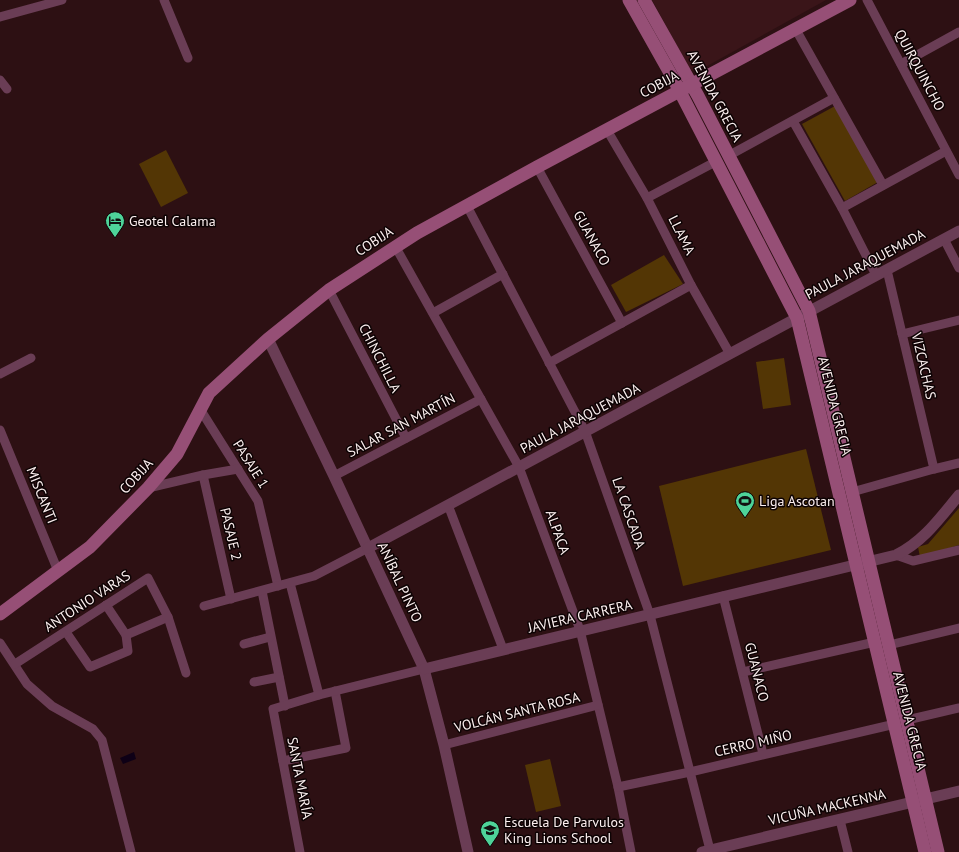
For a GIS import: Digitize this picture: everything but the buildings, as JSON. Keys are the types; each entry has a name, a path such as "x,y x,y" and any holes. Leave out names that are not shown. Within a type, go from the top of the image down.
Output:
{"main road":[{"name":"AVENIDA GRECIA","path":"629,0 679,91 722,159 809,311 852,492 875,642 901,722 920,801 938,852"},
{"name":"AVENIDA GRECIA","path":"644,0 692,84 722,159 797,318 863,563 889,645 901,722"},
{"name":"COBIJA","path":"0,614 90,547 148,488 177,454 209,393 268,339 329,290 395,246 537,167 850,0"},
{"name":"AVENIDA GRECIA","path":"920,801 925,852"}],"street":[{"path":"0,17 62,0"},
{"path":"164,0 188,58"},
{"name":"QUIRQUINCHO","path":"867,0 959,175"},
{"path":"796,28 883,185"},
{"path":"901,64 959,32"},
{"path":"0,80 7,89"},
{"path":"647,198 834,98"},
{"path":"793,121 842,208 876,276"},
{"name":"LLAMA","path":"607,130 647,198 691,285 730,354"},
{"path":"842,208 946,151"},
{"name":"GUANACO","path":"537,167 622,323"},
{"name":"LA CASCADA","path":"467,206 586,431 650,615 690,772 706,851"},
{"name":"PAULA JARAQUEMADA","path":"204,606 314,576 959,231"},
{"path":"944,239 959,268"},
{"name":"ALPACA","path":"395,246 519,467 580,630 618,787 631,852"},
{"name":"VIZCACHAS","path":"887,270 934,469"},
{"path":"433,313 503,274"},
{"path":"549,363 691,285"},
{"name":"CHINCHILLA","path":"329,290 406,438"},
{"path":"902,334 959,320"},
{"name":"ANÍBAL PINTO","path":"268,339 424,669 444,745 468,852"},
{"path":"0,374 31,358"},
{"name":"SALAR SAN MARTÍN","path":"334,476 481,399"},
{"name":"PASAJE 1","path":"200,409 258,501 278,586"},
{"name":"MISCANTI","path":"0,430 58,571"},
{"path":"852,492 959,463"},
{"path":"148,488 203,475 238,469"},
{"name":"PASAJE 2","path":"203,475 231,599"},
{"name":"JAVIERA CARRERA","path":"273,709 319,695 580,630 650,615 896,555 908,549 932,529 959,495"},
{"path":"448,505 504,649"},
{"path":"896,555 912,561 959,550"},
{"name":"ANTONIO VARAS","path":"15,664 148,578 168,618 186,673"},
{"path":"290,583 319,695"},
{"path":"262,591 285,706"},
{"name":"GUANACO","path":"723,596 763,754"},
{"path":"66,632 90,667 128,651 126,636 106,605"},
{"path":"126,636 168,618"},
{"path":"889,645 959,628"},
{"path":"244,644 270,637"},
{"path":"743,672 875,642"},
{"path":"0,643 27,684 52,706 93,729 102,740 131,852"},
{"path":"254,682 279,677"},
{"path":"283,761 346,748 335,691"},
{"name":"VOLCÁN SANTA ROSA","path":"444,745 598,705"},
{"name":"CERRO MIÑO","path":"618,787 690,772 959,708"},
{"name":"SANTA MARÍA","path":"273,709 300,852"},
{"name":"VICUÑA MACKENNA","path":"706,851 959,791"},
{"path":"840,820 848,852"}],"shaded area":[{"path":"652,0 826,0 698,71 690,70"},
{"path":"835,106 878,182 845,201 802,124"},
{"path":"166,150 188,193 161,207 139,164"},
{"path":"664,255 683,284 626,312 611,285"},
{"path":"784,358 791,405 763,409 756,362"},
{"name":"Liga Ascotan","path":"806,449 831,550 683,586 659,486"},
{"path":"959,508 959,545 920,557 918,547 928,544"},
{"path":"134,752 136,759 123,764 120,758"},
{"path":"550,759 561,806 536,812 525,765"}],"place":[{"name":"Geotel Calama","path":"115,238"},
{"name":"Liga Ascotan","path":"745,518"},
{"name":"Escuela De Parvulos King Lions School","path":"490,847"}]}
